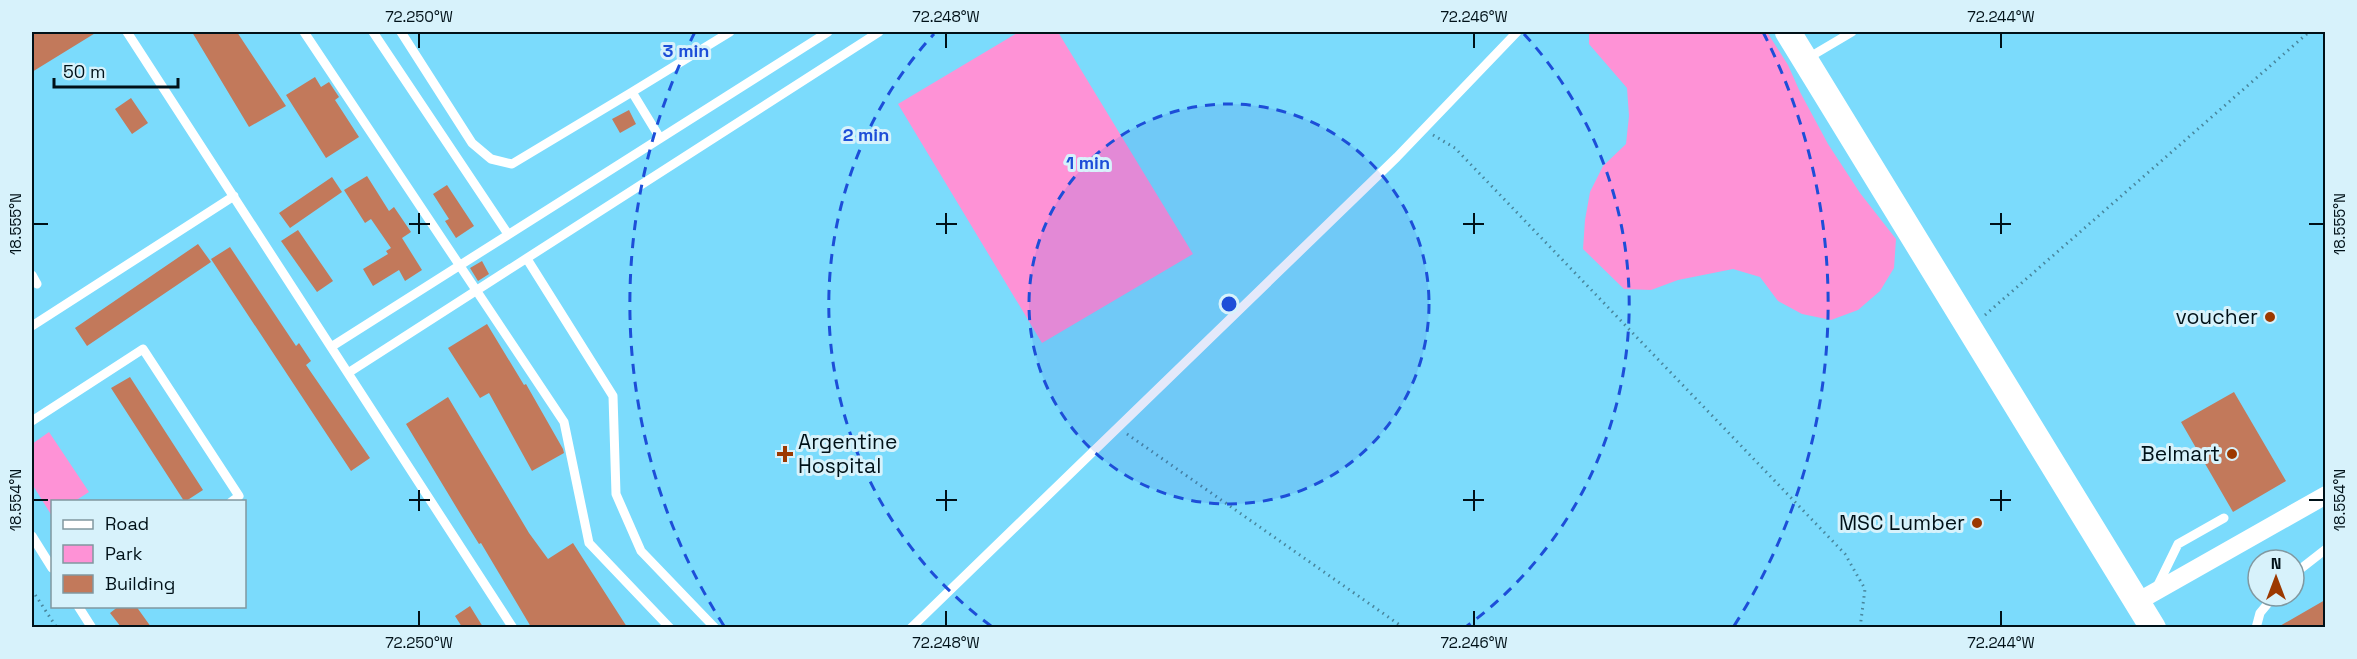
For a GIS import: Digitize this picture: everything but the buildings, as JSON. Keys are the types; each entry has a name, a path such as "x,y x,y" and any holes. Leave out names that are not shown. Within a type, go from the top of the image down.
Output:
{"main road":[{"path":"1788,32 1970,328 2146,597 2153,627"}],"street":[{"path":"2146,597 2325,495"}],"lane":[{"path":"127,32 513,627"},
{"path":"304,32 564,422 590,543 670,627"},
{"path":"373,32 508,234"},
{"path":"401,32 472,143 490,159 512,164 730,32"},
{"path":"331,347 828,32"},
{"path":"348,373 879,32"},
{"path":"911,627 1424,130 1517,32"},
{"path":"1806,60 1852,32"},
{"path":"632,92 660,138"},
{"path":"32,326 234,196"},
{"path":"527,259 613,396 616,494 640,551 715,627"},
{"path":"32,275 37,284"},
{"path":"32,421 143,349 239,496 233,500"},
{"path":"2146,597 2178,544 2224,518"},
{"path":"32,536 51,566"},
{"path":"2306,564 2325,549"},
{"path":"79,608 92,627"},
{"path":"2256,627 2260,613 2264,608"}],"path":[{"path":"1970,328 2309,32"},
{"path":"1424,130 1455,148 1845,554 1865,590 1860,627"},
{"path":"1118,428 1404,627"},
{"path":"32,590 57,627"}],"green space":[{"path":"1019,32 1058,32 1193,254 1042,343 898,104"},
{"path":"1589,32 1767,32 1788,65 1828,144 1860,193 1896,239 1894,268 1880,291 1858,310 1831,320 1802,314 1778,301 1760,277 1733,269 1678,280 1651,290 1624,289 1583,249 1590,192 1603,166 1626,144 1629,116 1627,88 1589,44"},
{"path":"49,432 89,492 77,500 51,500 51,514 32,484 32,444"}],"place":[{"name":"voucher","path":"2270,317"},
{"name":"Argentine Hospital","path":"785,454"},
{"name":"Belmart","path":"2232,454"},
{"name":"MSC Lumber","path":"1977,523"}]}
